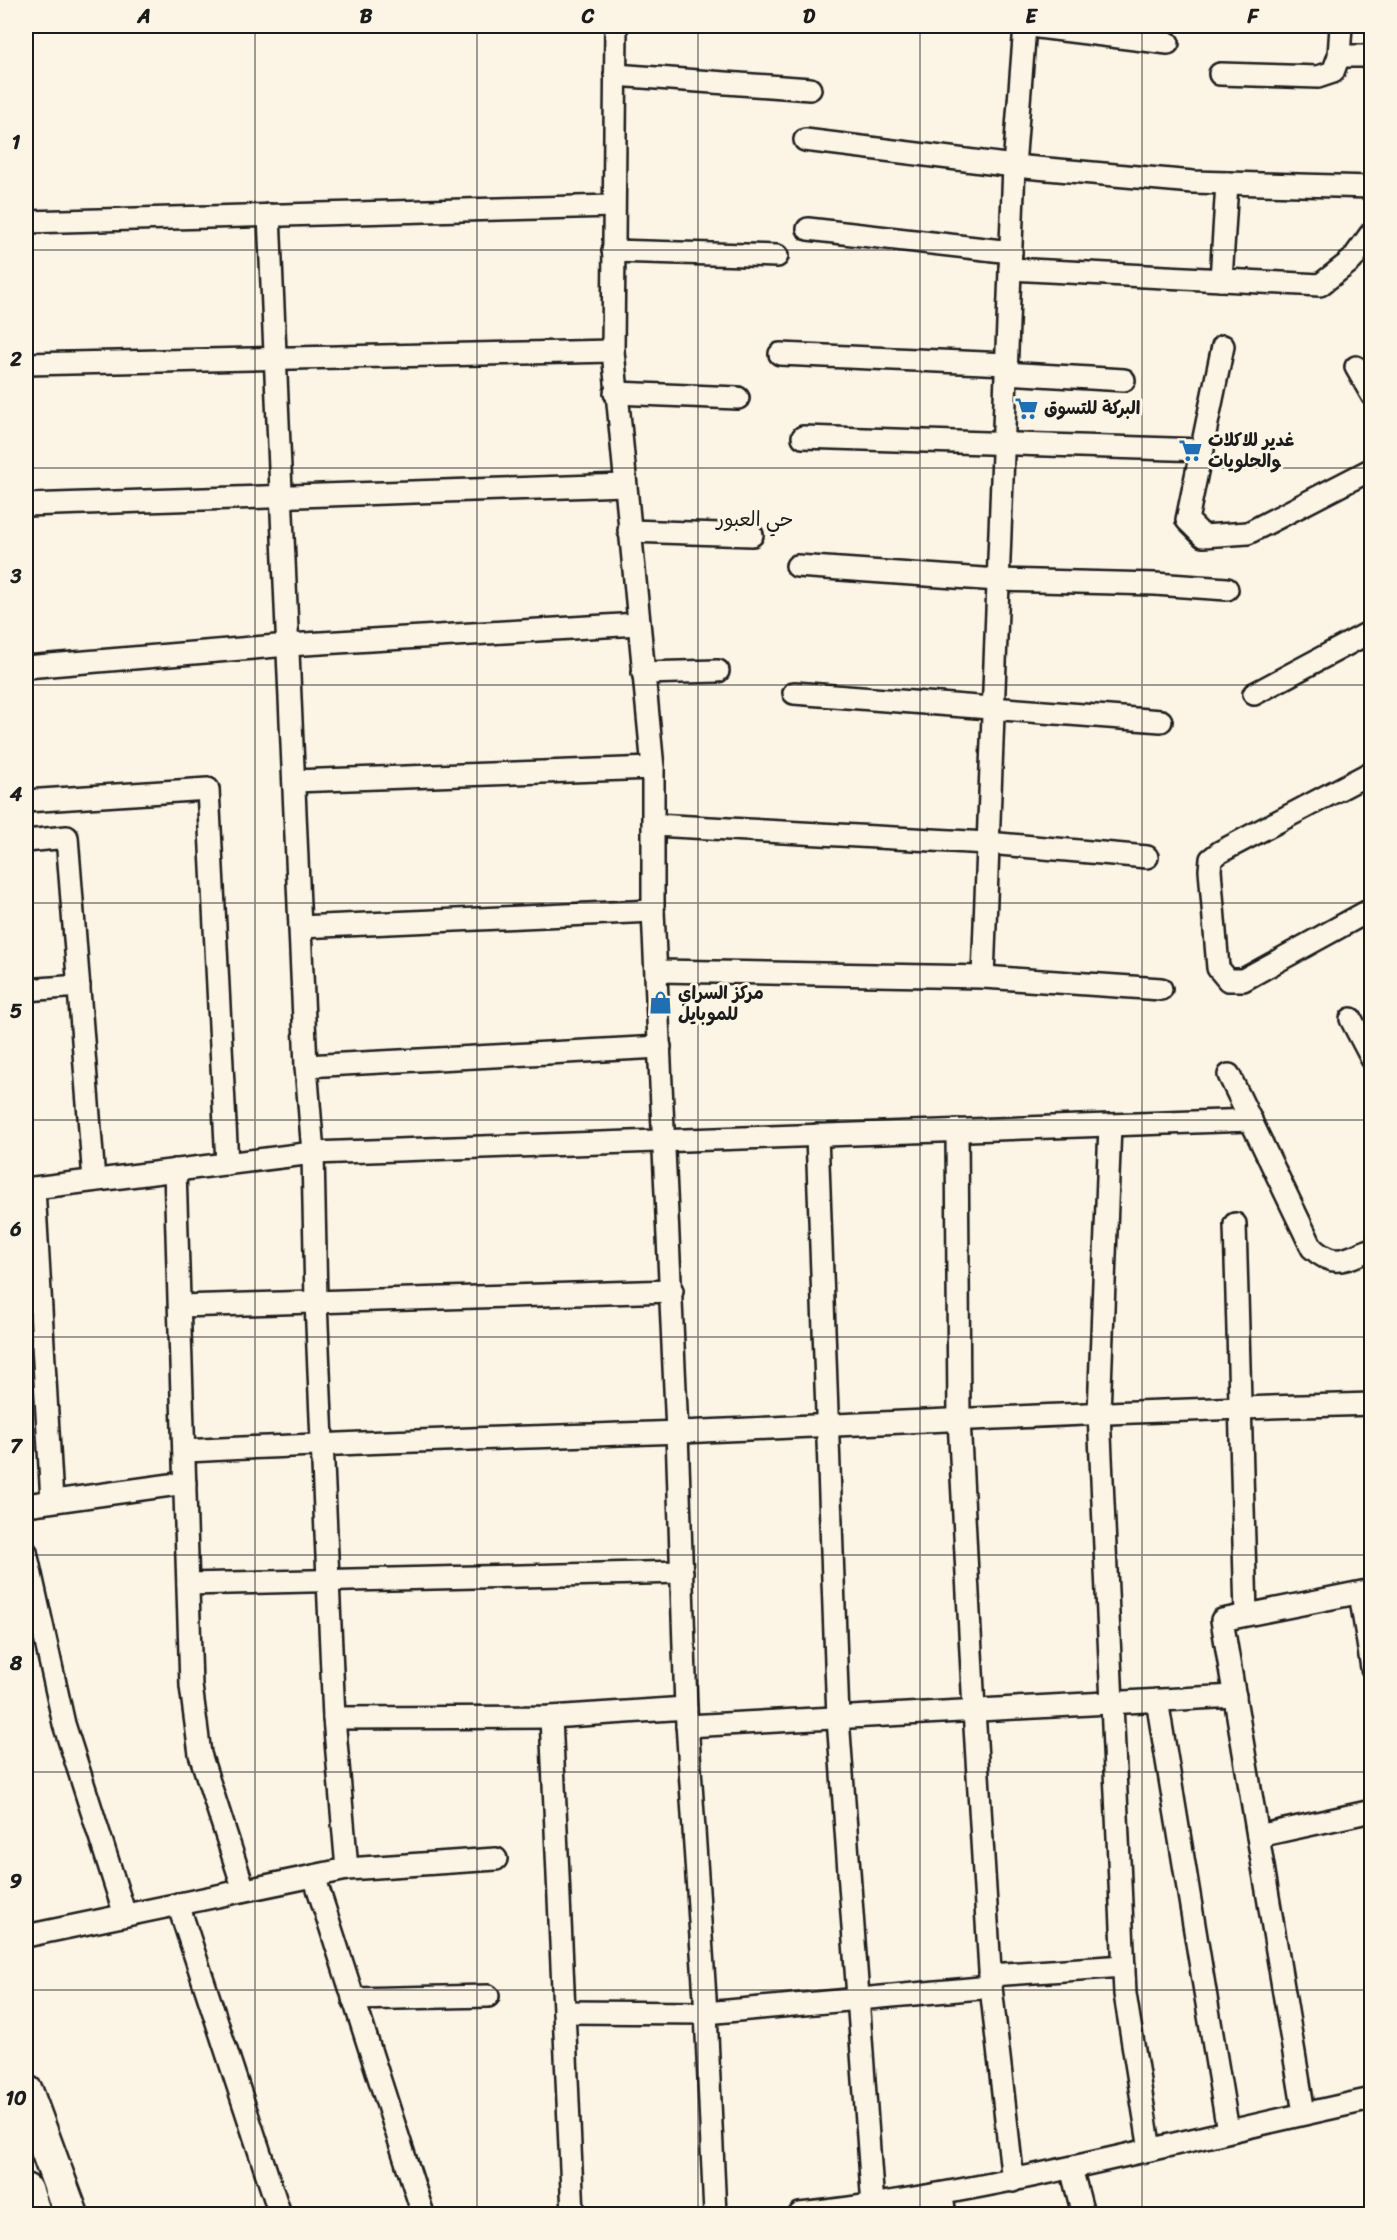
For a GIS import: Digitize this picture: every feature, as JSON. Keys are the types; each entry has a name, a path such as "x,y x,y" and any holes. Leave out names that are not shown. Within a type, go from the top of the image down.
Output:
{"main road":[{"path":"26,2092 71,2214"},
{"path":"26,2191 34,2214"}],"street":[{"path":"616,26 613,351 615,393 653,768 653,911 658,971 672,1291 686,1717 706,2013 715,2214"},
{"path":"983,977 1014,166 1025,26"},
{"path":"1030,26 1168,43"},
{"path":"1220,74 1318,77 1333,72 1339,56 1341,26"},
{"path":"1339,56 1371,56"},
{"path":"615,75 810,89"},
{"path":"805,140 1014,166 1193,182 1371,187"},
{"path":"1221,280 1227,183"},
{"path":"26,222 613,206"},
{"path":"269,215 306,1066 313,1153 316,1302 334,1718 347,1869"},
{"path":"808,229 1011,261 1221,280 1320,285 1352,260 1371,232"},
{"path":"613,251 777,256"},
{"path":"1223,346 1187,520 1203,536 1248,533 1371,469"},
{"path":"26,364 613,351"},
{"path":"780,354 1006,369 1124,380"},
{"path":"1356,367 1371,395"},
{"path":"615,393 738,398"},
{"path":"803,437 1203,450"},
{"path":"26,505 625,485"},
{"path":"629,531 752,535"},
{"path":"797,566 998,580 1155,584 1227,589"},
{"path":"26,667 288,645 638,624"},
{"path":"1254,694 1371,631"},
{"path":"644,673 718,671"},
{"path":"794,693 1161,721"},
{"path":"294,781 653,768"},
{"path":"1371,772 1220,852 1211,860 1218,968 1228,980 1243,980 1371,909"},
{"path":"26,801 208,789 227,1164"},
{"path":"654,825 988,843 1147,857"},
{"path":"26,834 26,841 67,837 94,1180"},
{"path":"300,927 653,911"},
{"path":"658,971 983,977 1161,989"},
{"path":"26,990 79,986"},
{"path":"1351,1019 1371,1059"},
{"path":"306,1066 660,1047"},
{"path":"1229,1075 1312,1248 1323,1258 1339,1262 1371,1249"},
{"path":"52,1501 34,1321 30,1188 313,1153 1251,1120"},
{"path":"1110,1125 1099,1413 1110,1703 1116,1772 1125,1994 1150,2150"},
{"path":"957,1130 959,1419 974,1710 990,1981 1013,2181"},
{"path":"817,1135 838,1718 873,2206"},
{"path":"176,1170 191,1686 200,1754 244,1890"},
{"path":"1235,1224 1246,1614"},
{"path":"180,1306 672,1291"},
{"path":"184,1451 322,1443 677,1432 1099,1413 1371,1404"},
{"path":"26,1505 185,1483"},
{"path":"26,1552 64,1724 125,1915"},
{"path":"188,1584 681,1572"},
{"path":"1304,2114 1222,1620 1366,1591 1371,1668"},
{"path":"334,1718 838,1718 1235,1695"},
{"path":"1157,1700 1228,2131"},
{"path":"551,1717 573,2214"},
{"path":"1258,1836 1371,1811"},
{"path":"26,1936 347,1869 496,1859"},
{"path":"314,1876 423,2214"},
{"path":"178,1904 280,2214"},
{"path":"564,2012 706,2013 858,2000 990,1981 1124,1966"},
{"path":"353,1999 488,1996"},
{"path":"800,2214 873,2206 943,2204 1013,2181 1371,2099"},
{"path":"1071,2168 1083,2214"}],"place":[{"name":"البركة للتسوق","path":"1026,408"},
{"name":"غدير للاكلات والحلويات","path":"1190,450"},
{"name":"مركز السراي للموبايل","path":"660,1003"}],"district":[{"name":"حي العبور","path":"755,519"}]}
